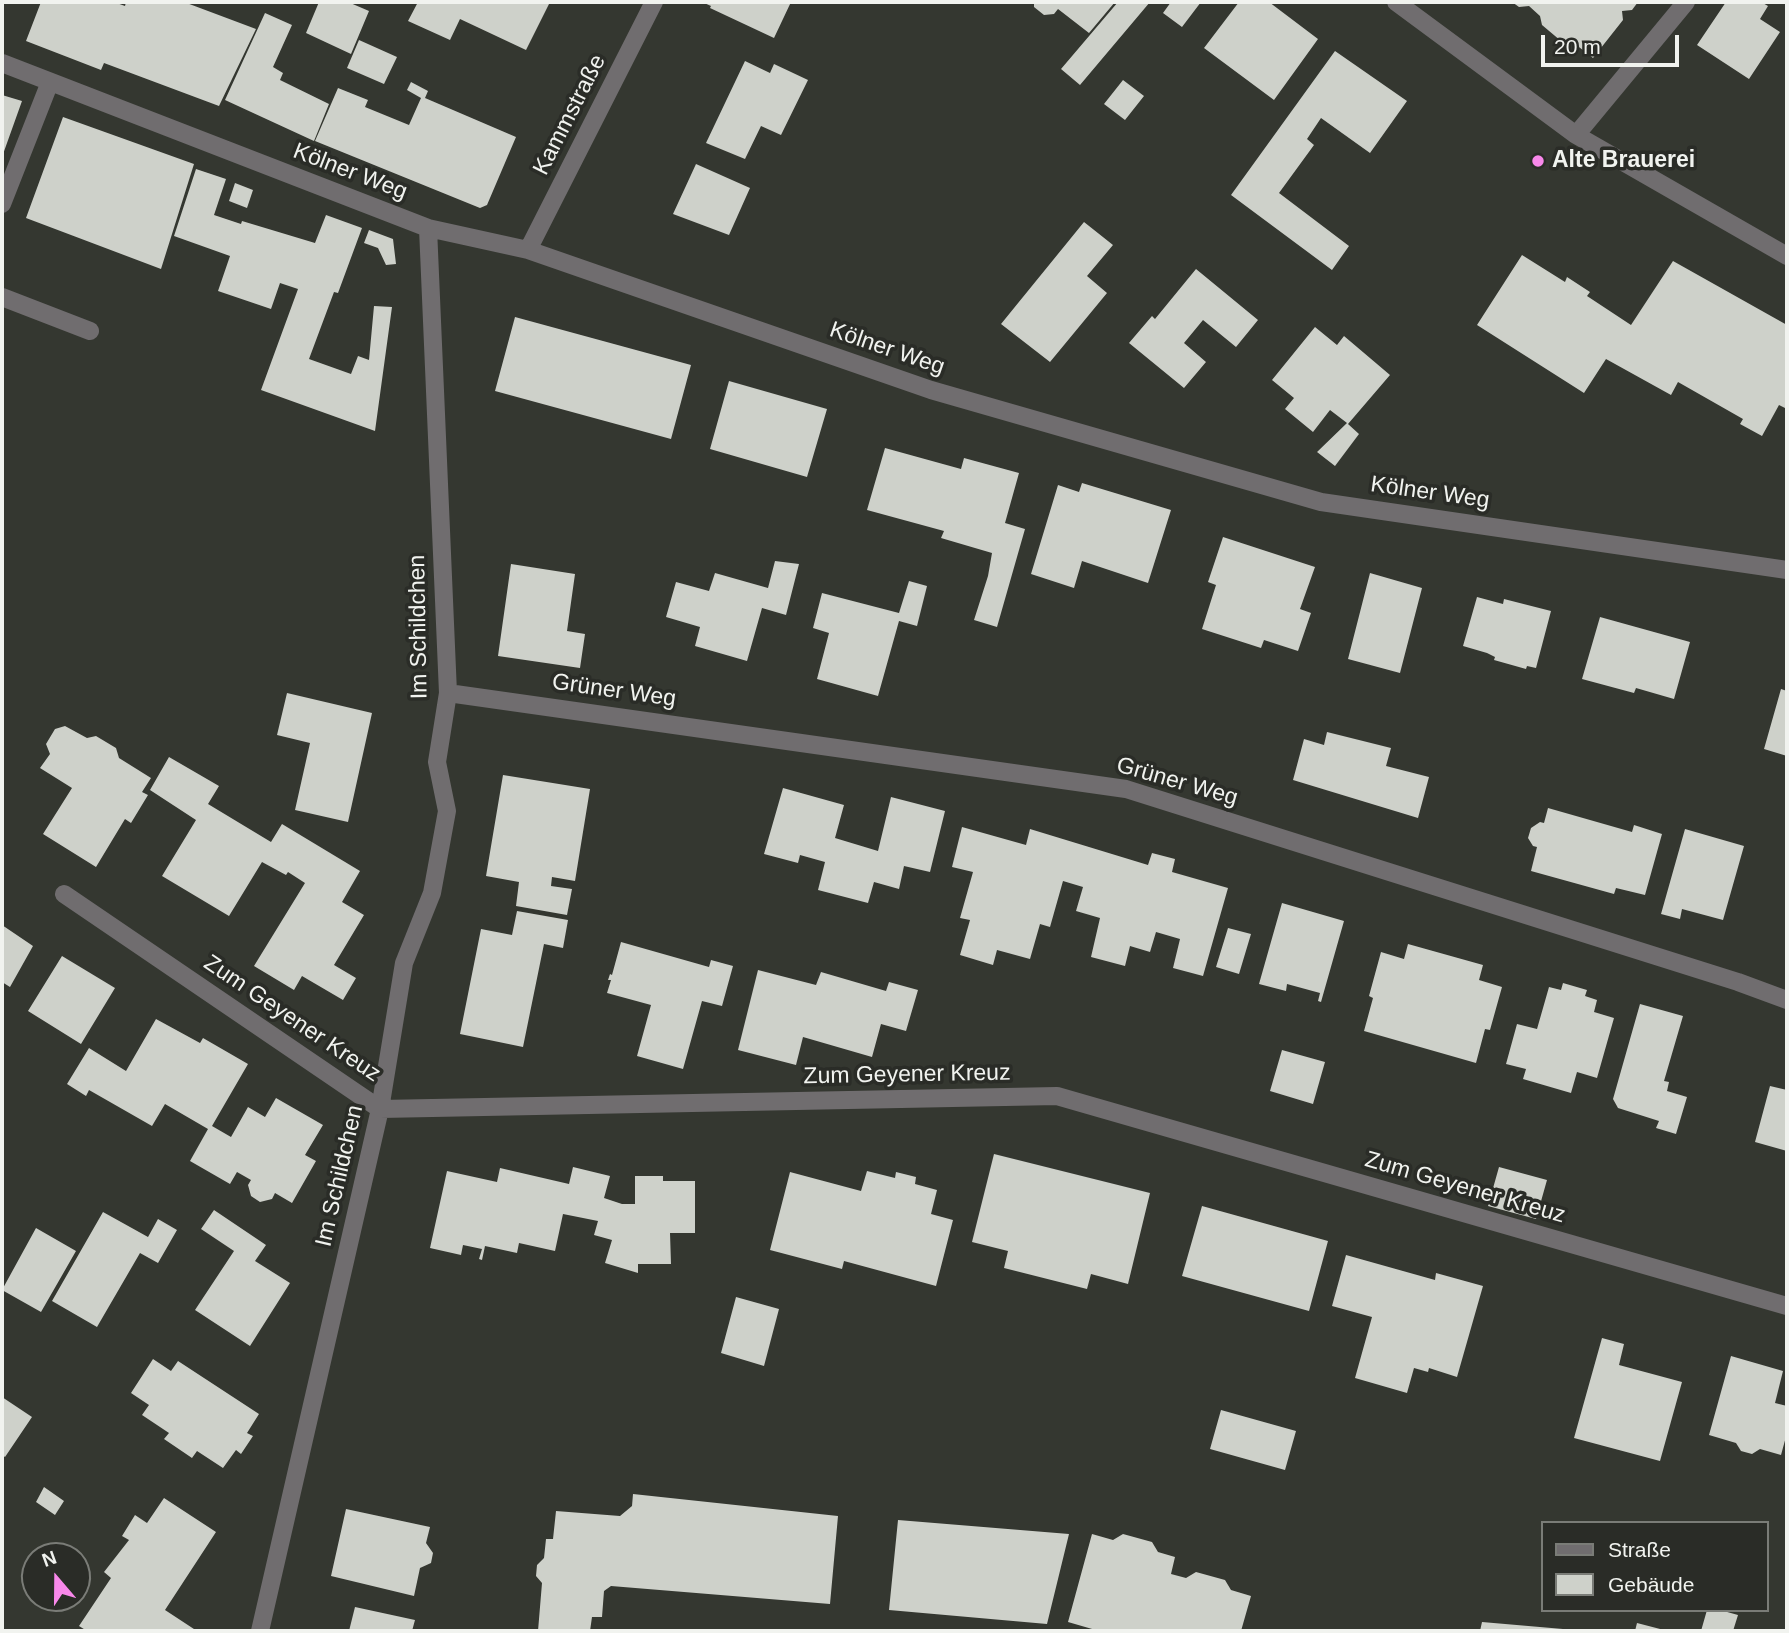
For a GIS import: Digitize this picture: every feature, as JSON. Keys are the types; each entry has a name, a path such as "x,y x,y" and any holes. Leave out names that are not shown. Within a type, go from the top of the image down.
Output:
{"street":[{"name":"Kammstraße","path":"528,250 654,2"},
{"path":"1396,2 1576,135 1787,256"},
{"path":"1576,135 1686,2"},
{"name":"Kölner Weg","path":"2,63 428,228 528,250 931,390 1321,502 1787,570"},
{"path":"2,204 50,82"},
{"name":"Im Schildchen","path":"260,1631 380,1109 404,963 432,894 447,811 437,762 448,692 428,228"},
{"path":"2,297 90,331"},
{"name":"Grüner Weg","path":"448,692 1126,789 1738,982 1787,1000"},
{"name":"Zum Geyener Kreuz","path":"64,894 380,1109 1057,1096 1787,1306"}],"building":[{"path":"41,2 114,2 125,6 126,2 184,2 256,29 219,106 104,63 101,70 26,41"},
{"path":"319,2 348,2 369,11 351,54 306,33"},
{"path":"418,2 550,2 526,50 460,19 450,40 408,21"},
{"path":"702,2 791,2 774,38"},
{"path":"1034,2 1115,2 1089,33 1058,9 1054,14 1044,15 1034,7"},
{"path":"1118,2 1150,2 1080,85 1061,69"},
{"path":"1171,2 1201,2 1182,27 1163,13"},
{"path":"1239,2 1269,2 1318,39 1274,100 1204,48"},
{"path":"1512,2 1638,2 1632,10 1622,11 1623,20 1593,58 1570,40 1561,41 1542,25 1540,16 1529,6 1519,7"},
{"path":"1726,2 1761,2 1768,6 1760,19 1780,32 1749,79 1697,45"},
{"path":"265,13 292,25 273,67 283,73 280,80 329,104 314,141 225,100"},
{"path":"359,40 397,57 384,84 347,68"},
{"path":"1335,51 1407,101 1370,153 1321,118 1307,139 1314,145 1279,193 1349,246 1332,270 1231,195"},
{"path":"745,61 770,73 774,64 808,80 781,135 761,126 745,159 706,143"},
{"path":"1123,80 1144,96 1125,120 1104,104"},
{"path":"411,82 428,91 425,98 516,137 487,205 480,208 315,141 338,88 368,100 365,107 409,125 421,98 407,90"},
{"path":"2,95 22,101 2,157"},
{"path":"63,117 194,164 161,269 26,218"},
{"path":"696,164 750,188 729,235 673,214"},
{"path":"196,169 226,179 214,215 315,243 326,215 362,228 338,293 334,292 309,359 351,374 358,356 369,360 374,306 392,307 375,431 261,390 298,289 280,283 271,309 218,291 230,256 174,236"},
{"path":"235,183 253,190 247,208 229,201"},
{"path":"1084,222 1113,245 1087,276 1107,293 1050,362 1001,324"},
{"path":"369,230 393,239 396,264 386,265 378,248 364,243"},
{"path":"1522,255 1565,282 1567,277 1590,292 1587,296 1631,325 1673,261 1787,325 1787,409 1779,405 1762,436 1740,424 1743,419 1678,382 1671,395 1606,359 1584,393 1477,325"},
{"path":"1196,269 1258,320 1236,347 1203,320 1184,343 1206,362 1184,388 1129,343 1152,316 1155,319"},
{"path":"515,317 691,365 671,439 495,391"},
{"path":"1315,327 1337,345 1344,336 1390,375 1348,424 1359,434 1335,466 1317,452 1347,423 1330,410 1313,432 1285,409 1294,398 1272,380"},
{"path":"729,381 827,409 807,477 710,449"},
{"path":"885,448 961,469 964,458 1019,473 1005,523 1025,529 997,627 974,620 988,576 992,553 941,538 944,531 867,510"},
{"path":"1082,483 1171,510 1148,583 1082,561 1074,588 1031,574 1058,485 1079,492"},
{"path":"1223,537 1315,567 1300,609 1311,613 1298,651 1264,640 1261,648 1202,629 1216,585 1208,582"},
{"path":"775,561 799,564 786,615 762,608 747,661 695,646 700,627 666,617 676,582 709,591 715,573 768,588"},
{"path":"511,564 575,574 567,631 585,634 580,668 498,656"},
{"path":"1370,573 1422,588 1400,673 1348,659"},
{"path":"909,581 927,586 917,626 899,621 878,696 817,679 829,633 813,628 822,593 899,613"},
{"path":"1477,597 1503,604 1504,599 1551,611 1536,668 1527,666 1526,669 1494,660 1495,657 1487,653 1463,646"},
{"path":"1600,617 1690,642 1674,699 1636,688 1634,693 1582,679"},
{"path":"1781,689 1787,691 1787,756 1764,749"},
{"path":"287,693 372,713 348,822 295,810 310,743 277,735"},
{"path":"65,726 87,738 96,736 116,748 119,758 151,778 142,792 148,795 131,823 125,819 96,867 43,834 72,788 40,768 50,754 46,744 55,729"},
{"path":"1327,732 1391,748 1386,766 1429,777 1418,818 1293,780 1304,739 1324,745"},
{"path":"169,757 219,786 208,804 271,842 282,824 360,871 342,902 364,915 334,965 356,978 343,1000 302,976 294,990 254,966 305,883 288,872 286,875 262,862 229,916 162,876 196,820 150,790"},
{"path":"503,775 590,789 575,881 552,877 551,886 572,889 567,915 516,906 519,882 486,876"},
{"path":"783,788 844,805 835,838 878,851 891,797 945,811 930,872 904,866 899,889 874,882 868,903 818,890 825,862 800,855 798,863 764,854"},
{"path":"1548,808 1632,832 1634,825 1662,834 1645,895 1616,888 1614,894 1531,871 1537,847 1533,846 1528,838 1531,828 1540,822 1544,823"},
{"path":"962,827 1026,845 1030,829 1148,865 1152,853 1175,859 1172,872 1228,888 1203,976 1173,968 1180,939 1156,932 1150,952 1130,946 1125,966 1091,957 1100,918 1076,911 1083,887 1063,881 1050,927 1040,924 1030,959 997,950 993,965 960,955 970,920 960,918 973,872 952,867"},
{"path":"1685,829 1744,846 1723,920 1682,909 1680,919 1661,914"},
{"path":"1282,903 1344,921 1321,1002 1318,1001 1320,993 1287,984 1286,991 1259,984"},
{"path":"517,911 568,920 563,948 544,944 523,1047 460,1034 481,929 512,935"},
{"path":"2,925 33,946 10,987 2,982"},
{"path":"1228,928 1251,934 1239,974 1216,967"},
{"path":"621,942 709,967 711,960 733,966 722,1006 702,1001 683,1069 637,1056 651,1005 607,993 611,980 608,980 610,974 612,975"},
{"path":"1408,944 1483,965 1479,980 1502,987 1490,1030 1485,1029 1476,1063 1364,1031 1373,998 1369,996 1381,952 1404,959"},
{"path":"62,956 115,988 81,1044 28,1011"},
{"path":"758,970 816,985 821,972 886,991 889,982 918,990 906,1031 881,1024 872,1057 803,1037 796,1065 738,1050"},
{"path":"1563,983 1587,990 1585,996 1597,1000 1594,1012 1614,1018 1597,1078 1577,1072 1571,1093 1523,1079 1526,1069 1506,1064 1517,1024 1537,1029 1549,987 1561,990"},
{"path":"1640,1004 1683,1016 1664,1081 1669,1082 1667,1091 1687,1097 1676,1134 1656,1128 1659,1121 1618,1108 1613,1099"},
{"path":"156,1019 200,1043 203,1038 248,1064 212,1126 231,1137 248,1107 265,1117 276,1098 323,1125 305,1155 316,1161 292,1203 275,1193 272,1199 260,1202 251,1196 248,1185 251,1180 237,1172 230,1184 190,1161 208,1129 165,1104 152,1126 89,1090 86,1096 67,1084 89,1048 126,1071"},
{"path":"1282,1050 1325,1062 1313,1104 1270,1091"},
{"path":"1770,1086 1787,1090 1787,1151 1755,1142"},
{"path":"994,1154 1150,1193 1128,1284 1091,1274 1087,1289 1004,1268 1008,1251 972,1242"},
{"path":"573,1167 610,1176 604,1198 622,1204 635,1204 635,1176 663,1176 663,1181 695,1181 695,1233 670,1233 671,1264 638,1264 638,1273 605,1263 612,1240 594,1235 598,1221 563,1214 555,1251 519,1243 517,1253 485,1246 482,1260 479,1259 482,1249 463,1245 461,1255 430,1248 447,1171 497,1182 500,1168 569,1184"},
{"path":"1499,1167 1547,1180 1536,1219 1488,1206"},
{"path":"867,1171 895,1178 896,1172 916,1177 915,1184 937,1190 931,1214 953,1220 936,1286 844,1261 842,1269 770,1250 790,1172 861,1191"},
{"path":"1202,1206 1328,1241 1309,1311 1182,1276"},
{"path":"214,1210 266,1245 255,1261 290,1283 250,1346 195,1310 234,1251 201,1229"},
{"path":"103,1212 148,1237 158,1219 177,1230 158,1263 140,1253 97,1327 52,1301"},
{"path":"36,1228 76,1251 41,1312 2,1290"},
{"path":"1346,1255 1435,1280 1436,1273 1483,1286 1457,1377 1429,1368 1428,1372 1414,1368 1407,1393 1355,1378 1372,1317 1332,1306"},
{"path":"736,1297 779,1309 764,1366 721,1353"},
{"path":"1602,1338 1624,1344 1619,1365 1682,1382 1660,1461 1574,1438"},
{"path":"1731,1356 1783,1371 1775,1403 1787,1406 1787,1433 1781,1455 1760,1449 1752,1454 1741,1451 1736,1443 1709,1435"},
{"path":"153,1359 171,1371 178,1361 259,1414 247,1433 253,1436 241,1454 236,1450 223,1468 197,1451 192,1458 164,1439 169,1433 142,1415 149,1405 131,1393"},
{"path":"2,1397 32,1417 5,1457 2,1455"},
{"path":"1221,1410 1296,1431 1285,1470 1210,1449"},
{"path":"44,1487 64,1501 55,1515 36,1502"},
{"path":"633,1494 838,1516 830,1604 611,1586 604,1591 602,1617 592,1617 590,1631 538,1631 542,1583 536,1576 537,1565 544,1558 546,1539 553,1539 556,1511 620,1516 632,1506"},
{"path":"164,1498 216,1532 165,1610 197,1631 87,1631 79,1626 91,1612 111,1578 104,1572 129,1540 122,1536 135,1515 147,1523"},
{"path":"346,1509 430,1527 426,1543 433,1553 431,1563 420,1568 414,1596 331,1576"},
{"path":"898,1520 1069,1534 1047,1624 889,1610"},
{"path":"1092,1534 1113,1540 1123,1534 1152,1542 1158,1552 1175,1557 1171,1574 1186,1578 1196,1572 1225,1580 1231,1590 1251,1596 1241,1631 1099,1631 1068,1622"},
{"path":"355,1607 415,1620 412,1631 349,1631"},
{"path":"1706,1612 1738,1615 1733,1631 1701,1631"},
{"path":"1482,1622 1563,1629 1563,1631 1480,1631"},
{"path":"1637,1623 1664,1630 1664,1631 1635,1631"}],"place":[{"name":"Alte Brauerei","path":"1538,161"}]}
